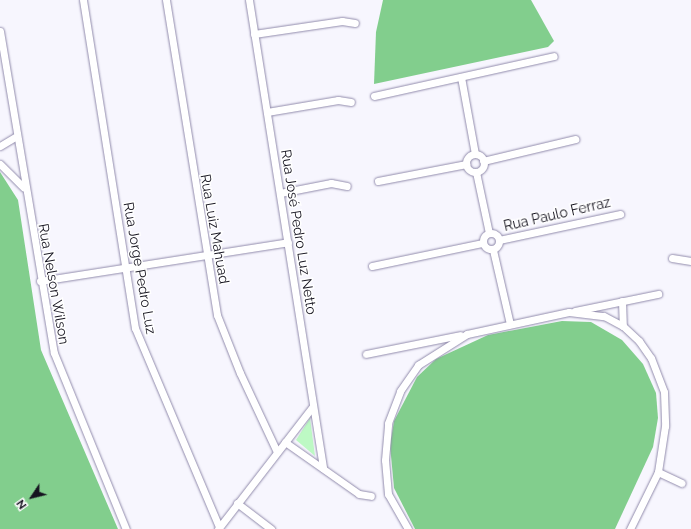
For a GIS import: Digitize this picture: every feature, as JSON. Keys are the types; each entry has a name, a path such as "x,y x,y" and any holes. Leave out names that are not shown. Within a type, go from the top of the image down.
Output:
{"street":[{"name":"Rua Jorge Pedro Luz","path":"83,0 124,267 144,355 219,528"},
{"name":"Rua Luiz Mahuad","path":"166,0 217,315 240,373 277,452"},
{"name":"Rua José Pedro Luz Netto","path":"249,0 323,468"},
{"path":"254,34 342,21 355,23"},
{"name":"Rua Nelson Wilson","path":"0,32 15,137 54,353 126,529"},
{"path":"374,96 554,56"},
{"path":"461,77 474,154 483,161"},
{"path":"267,112 338,100 352,102"},
{"path":"0,146 15,137"},
{"path":"476,172 483,161 575,139"},
{"path":"378,181 466,164 474,154"},
{"path":"0,164 24,187"},
{"path":"466,164 476,172 489,233 499,240 493,250 510,324"},
{"path":"280,193 331,183 346,186"},
{"name":"Rua Paulo Ferraz","path":"499,240 620,214"},
{"path":"372,266 482,243 489,233"},
{"path":"40,281 288,242"},
{"path":"482,243 485,248 493,250"},
{"path":"672,258 691,261"},
{"path":"366,354 658,294"},
{"path":"622,301 623,326"},
{"path":"569,312 604,316 623,326 639,341 651,358 664,392 665,426 658,472 630,529"},
{"path":"408,529 388,494 385,460 388,423 400,391 418,365 467,334"},
{"path":"219,528 313,406"},
{"path":"285,442 359,494 371,496"},
{"path":"658,472 682,483"},
{"path":"237,504 272,529"}],"green space":[{"path":"383,0 531,0 554,41 548,47 374,84 376,32"},
{"path":"0,172 18,200 41,350 118,529 0,529"},
{"path":"562,321 591,322 622,340 643,364 656,393 658,418 653,447 615,529 415,529 394,488 390,445 394,421 417,377 436,359 488,335"},
{"path":"310,418 315,456 296,440"}]}
